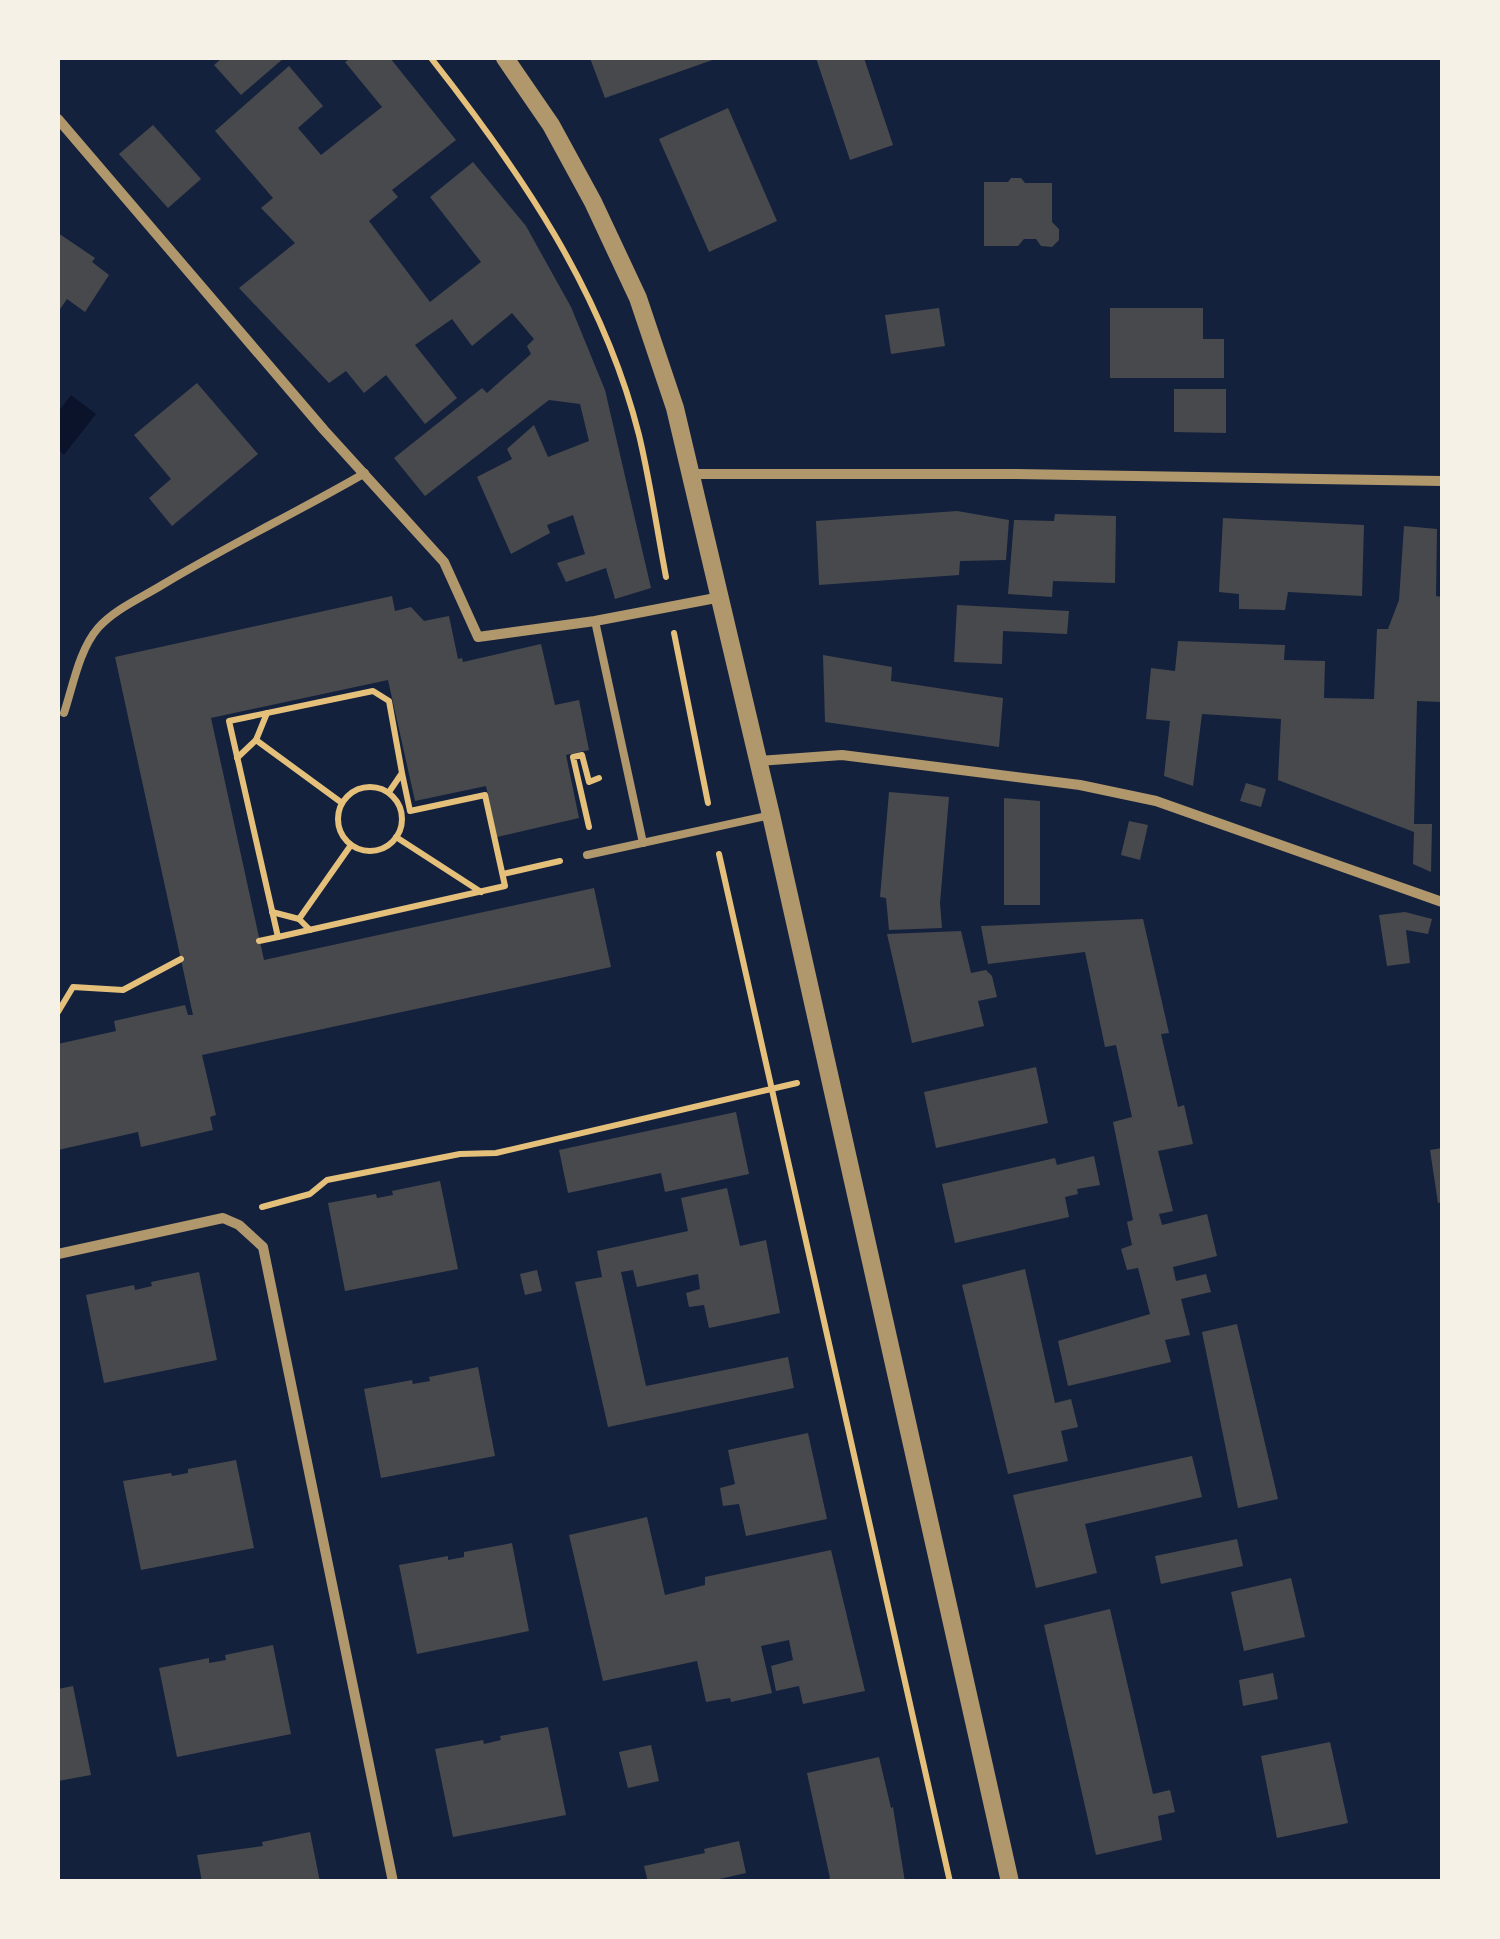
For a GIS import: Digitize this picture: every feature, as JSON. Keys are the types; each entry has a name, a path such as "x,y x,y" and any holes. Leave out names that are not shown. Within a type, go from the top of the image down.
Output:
{"street":[{"path":"505,58 551,124 617,251 654,342 722,597 1010,1882"},
{"path":"58,119 310,415 444,562 478,637 595,622 722,597"},
{"path":"690,474 1015,474 1442,481"},
{"path":"758,761 842,754 1080,785 1156,800 1442,902"},
{"path":"58,1254 222,1218 253,1236 263,1247 394,1882"}],"lane":[{"path":"64,714 86,646 99,627 205,559 365,473"},
{"path":"595,622 643,843"},
{"path":"591,853 771,815"}],"path":[{"path":"431,58 530,191 579,276 615,363 638,434 713,826 950,1882"},
{"path":"278,937 228,722 373,691 388,701 410,811"},
{"path":"237,758 256,740 267,712"},
{"path":"256,740 342,803"},
{"path":"503,874 591,853 572,757 582,754 589,782 600,780 595,760"},
{"path":"388,792 402,773"},
{"path":"375,787 388,792 398,803 402,817 396,837 379,850 351,845 337,821 348,794 375,787"},
{"path":"259,941 505,886 485,795 410,811 402,817"},
{"path":"396,837 481,892"},
{"path":"299,919 351,845"},
{"path":"272,912 299,919 311,930"},
{"path":"58,1012 73,987 124,990 182,960"},
{"path":"222,1218 310,1194 327,1180 460,1154 496,1153 829,1076"}],"water":[{"path":"71,395 96,414 64,455 58,450 58,412"}],"building":[{"path":"222,58 284,58 241,95 214,65"},
{"path":"352,58 390,58 456,140 392,190 398,197 369,221 430,302 481,262 430,197 473,162 526,226 571,307 605,390 651,588 615,599 606,568 566,582 557,563 585,554 573,515 547,525 550,533 511,554 477,477 512,459 507,449 534,425 548,457 589,441 580,404 549,400 425,496 394,458 482,388 487,393 531,354 527,346 534,339 512,313 472,346 452,319 415,345 457,398 425,424 386,375 364,393 346,371 329,383 239,288 295,243 261,208 273,198 215,131 289,66 323,106 298,128 321,155 382,107 345,62"},
{"path":"590,58 718,58 605,98"},
{"path":"816,58 864,58 893,145 850,160"},
{"path":"728,108 777,221 709,252 659,139"},
{"path":"153,125 201,179 168,208 119,154"},
{"path":"1021,178 1025,183 1052,183 1052,222 1059,229 1059,240 1052,247 1041,246 1036,239 1024,239 1018,246 984,246 984,182 1008,182"},
{"path":"58,233 95,258 92,262 109,275 85,312 67,299 58,312"},
{"path":"939,308 945,346 891,354 885,315"},
{"path":"1110,308 1203,308 1203,339 1224,339 1224,378 1110,378"},
{"path":"197,383 258,454 172,526 149,498 171,479 134,435"},
{"path":"1174,389 1226,389 1226,433 1174,432"},
{"path":"957,511 1009,520 1006,560 960,561 959,575 819,585 816,521"},
{"path":"1055,514 1116,516 1115,583 1053,581 1052,597 1008,594 1014,520 1054,521"},
{"path":"1223,518 1364,525 1362,596 1288,592 1285,610 1239,609 1239,594 1219,592"},
{"path":"1404,526 1437,529 1436,596 1442,597 1442,702 1417,701 1414,824 1432,824 1431,872 1413,864 1414,832 1278,780 1281,719 1202,714 1193,786 1164,776 1170,721 1146,719 1151,668 1175,671 1178,641 1285,645 1284,660 1325,661 1324,698 1374,699 1377,629 1388,629 1399,600"},
{"path":"392,596 395,611 411,607 424,621 449,616 458,659 463,662 541,644 555,705 579,700 589,750 566,755 579,818 497,837 486,786 415,801 388,680 211,718 264,960 594,888 611,967 202,1055 216,1115 210,1117 213,1130 141,1147 138,1132 58,1150 58,1044 116,1031 114,1021 185,1005 188,1015 193,1015 115,657"},
{"path":"957,605 1069,611 1067,634 1003,631 1002,664 954,662"},
{"path":"823,655 892,667 891,681 1003,698 999,747 825,722"},
{"path":"1246,783 1266,789 1261,807 1240,801"},
{"path":"889,792 949,797 940,903 942,928 889,930 886,898 880,897"},
{"path":"1004,798 1040,801 1040,905 1004,905"},
{"path":"1129,821 1148,825 1140,860 1121,855"},
{"path":"1405,912 1432,919 1428,934 1406,930 1410,963 1387,966 1379,915"},
{"path":"1143,919 1169,1033 1161,1034 1178,1107 1184,1105 1193,1144 1158,1151 1173,1211 1159,1214 1162,1225 1207,1214 1217,1256 1173,1267 1176,1281 1206,1274 1211,1292 1181,1299 1190,1335 1165,1340 1171,1362 1068,1386 1058,1341 1150,1314 1138,1268 1127,1270 1121,1249 1132,1245 1127,1222 1133,1220 1113,1122 1132,1117 1116,1045 1105,1047 1085,952 988,964 981,926"},
{"path":"961,931 971,973 986,970 992,976 997,997 978,1001 984,1026 912,1043 887,934"},
{"path":"1036,1067 1048,1123 936,1148 924,1092"},
{"path":"736,1112 749,1174 665,1192 661,1173 568,1193 559,1150"},
{"path":"1442,1148 1442,1202 1438,1203 1430,1150"},
{"path":"1094,1156 1100,1185 1077,1189 1078,1194 1065,1197 1069,1217 955,1243 942,1184 1055,1158 1057,1165"},
{"path":"440,1181 458,1269 345,1291 328,1203 376,1194 377,1198 393,1195 392,1191"},
{"path":"727,1188 740,1246 766,1240 780,1313 709,1328 704,1305 689,1307 686,1293 700,1289 698,1274 637,1287 633,1270 621,1272 646,1386 788,1357 794,1388 608,1427 575,1282 602,1277 597,1251 688,1231 681,1198"},
{"path":"1025,1269 1055,1403 1071,1399 1078,1427 1061,1431 1068,1461 1008,1474 962,1285"},
{"path":"537,1270 542,1291 525,1295 520,1274"},
{"path":"199,1272 217,1360 104,1383 86,1295 134,1285 135,1290 152,1286 151,1282"},
{"path":"1237,1324 1278,1499 1238,1508 1202,1332"},
{"path":"478,1367 495,1456 381,1478 364,1389 412,1380 413,1384 430,1381 429,1377"},
{"path":"808,1433 827,1519 746,1536 739,1504 723,1506 720,1488 735,1484 728,1450"},
{"path":"1192,1456 1202,1497 1085,1524 1097,1573 1036,1588 1013,1495"},
{"path":"236,1460 254,1548 141,1570 123,1481 171,1473 172,1476"},
{"path":"647,1517 665,1595 705,1585 705,1577 831,1550 865,1691 803,1704 799,1686 776,1691 771,1666 793,1660 789,1640 761,1646 772,1693 731,1702 730,1698 706,1702 697,1661 603,1681 569,1535"},
{"path":"1237,1539 1243,1566 1161,1584 1155,1556"},
{"path":"512,1543 529,1631 417,1654 399,1565 464,1557 464,1552"},
{"path":"1291,1578 1305,1637 1244,1651 1231,1592"},
{"path":"1110,1609 1153,1794 1170,1790 1175,1812 1158,1816 1162,1840 1096,1855 1044,1625"},
{"path":"273,1645 291,1734 177,1757 159,1668 209,1658 209,1663 226,1660 225,1655"},
{"path":"1273,1673 1278,1699 1243,1706 1239,1680"},
{"path":"73,1686 91,1775 58,1781 58,1689"},
{"path":"548,1727 566,1815 453,1837 435,1749 483,1740 484,1744 501,1740 500,1736"},
{"path":"1330,1742 1348,1823 1277,1838 1261,1756"},
{"path":"651,1745 659,1781 628,1788 619,1752"},
{"path":"879,1757 893,1807 905,1882 824,1882 830,1878 807,1773"},
{"path":"310,1832 320,1882 202,1882 197,1855 263,1846 262,1842"},
{"path":"739,1841 746,1873 706,1882 648,1882 644,1866"}]}
